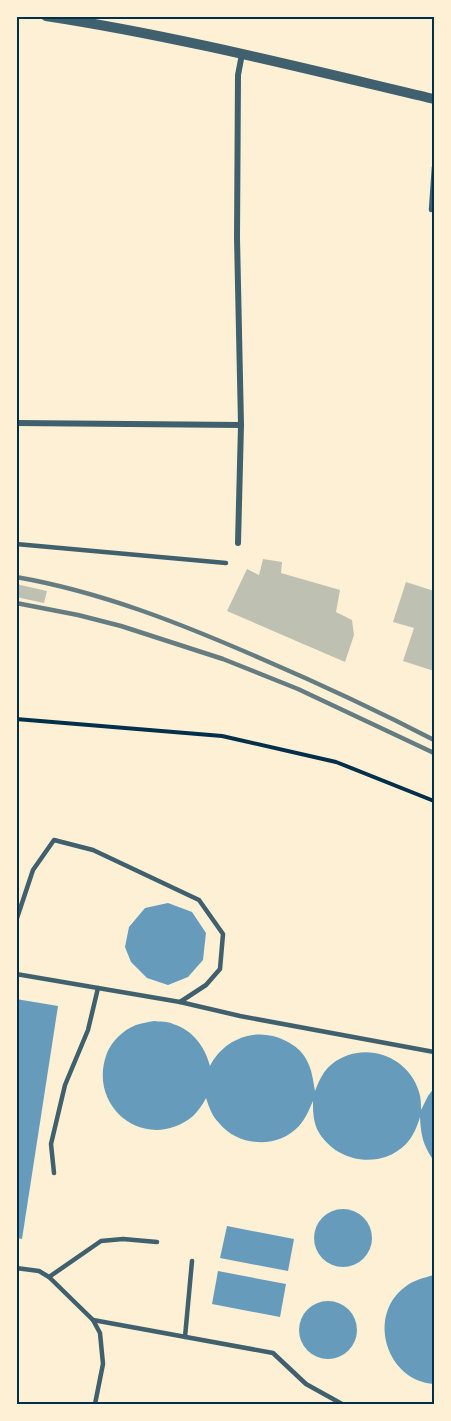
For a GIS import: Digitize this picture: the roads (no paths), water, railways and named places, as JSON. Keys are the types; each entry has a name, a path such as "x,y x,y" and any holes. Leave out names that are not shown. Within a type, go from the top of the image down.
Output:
{"street":[{"path":"46,16 242,54 435,99"},
{"path":"238,543 241,425 237,238 238,75 242,54"},
{"path":"16,423 241,425"}],"lane":[{"path":"431,210 435,167"},
{"path":"16,544 226,563"},
{"path":"16,921 33,870 54,840 93,850 199,900 223,934 220,969 206,985 180,1002"},
{"path":"16,974 180,1002 240,1016 435,1052"},
{"path":"54,1173 51,1144 65,1085 88,1030 98,988"},
{"path":"49,1277 101,1241 123,1239 157,1242"},
{"path":"185,1337 192,1262"},
{"path":"16,1268 39,1271 49,1277 93,1320 100,1333 103,1364 95,1404"},
{"path":"93,1320 273,1353 306,1384 342,1404"}],"water":[{"path":"168,903 192,912 206,933 203,960 188,977 168,985 147,978 131,962 125,947 129,927 145,908"},
{"path":"16,999 58,1006 22,1239 16,1238"},
{"path":"154,1021 171,1023 187,1030 205,1052 210,1066 224,1048 242,1037 264,1035 286,1041 298,1048 304,1056 311,1071 315,1091 326,1070 344,1057 357,1053 370,1053 383,1055 395,1061 413,1079 420,1094 421,1110 434,1088 434,1161 423,1140 420,1117 410,1139 394,1153 370,1160 345,1155 324,1140 317,1129 313,1101 299,1126 280,1139 269,1141 247,1141 227,1131 214,1117 206,1098 193,1116 175,1126 157,1130 140,1127 125,1119 113,1107 105,1091 103,1073 107,1053 118,1036 136,1025"},
{"path":"337,1209 349,1209 364,1217 372,1232 372,1244 364,1259 349,1267 337,1267 322,1259 314,1244 314,1232 322,1217"},
{"path":"227,1226 294,1239 288,1271 220,1258"},
{"path":"218,1271 286,1284 280,1317 212,1304"},
{"path":"434,1275 434,1384 418,1380 404,1372 394,1360 387,1345 385,1330 386,1314 393,1299 408,1285"},
{"path":"322,1301 334,1301 349,1309 357,1324 357,1336 349,1351 334,1359 322,1359 307,1351 299,1336 299,1324 307,1309"}],"railway":[{"path":"16,577 111,600 172,622 305,678 434,740"},
{"path":"16,603 121,626 223,659 298,689 434,753"}]}
